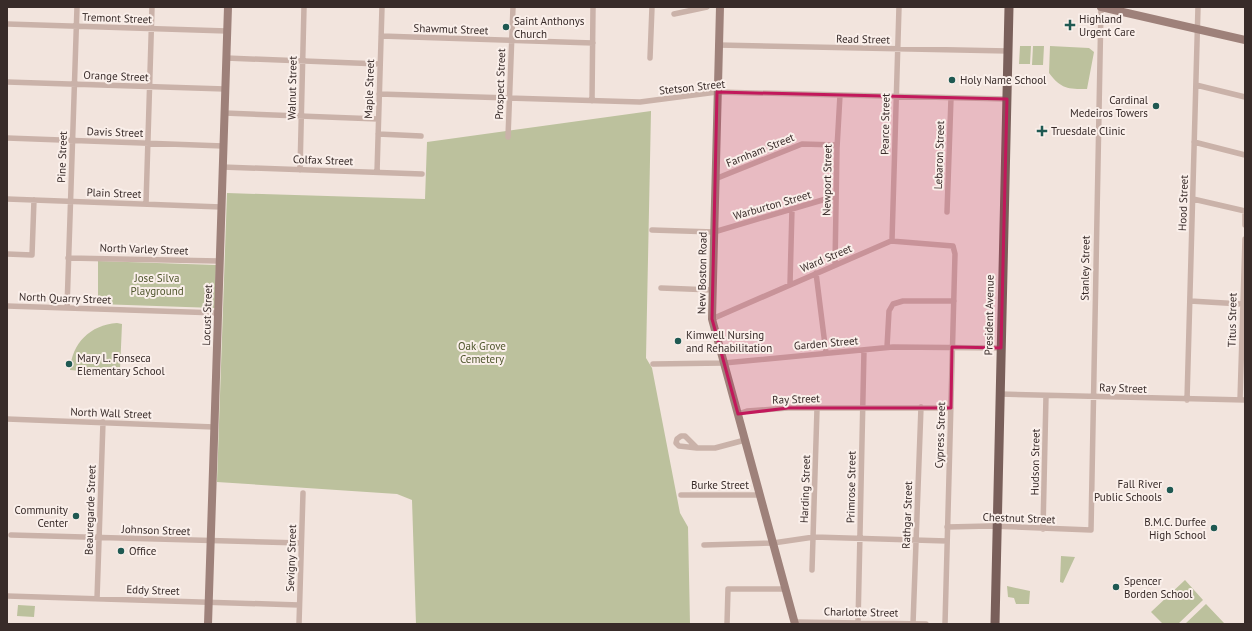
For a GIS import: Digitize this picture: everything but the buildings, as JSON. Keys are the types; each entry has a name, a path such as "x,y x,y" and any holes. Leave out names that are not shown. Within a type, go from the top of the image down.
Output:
{"main road":[{"name":"President Avenue","path":"995,624 1009,7"}],"street":[{"name":"Pine Street","path":"67,308 77,7"},
{"path":"146,204 152,7"},
{"name":"Locust Street","path":"208,624 228,7"},
{"name":"Walnut Street","path":"300,170 304,7"},
{"name":"Maple Street","path":"376,172 382,7"},
{"name":"Prospect Street","path":"508,137 513,7"},
{"path":"592,101 593,7"},
{"path":"650,58 652,7"},
{"path":"674,14 707,7"},
{"name":"New Boston Road","path":"720,7 712,319 795,623"},
{"name":"Pearce Street","path":"890,241 892,240 899,7"},
{"path":"1101,7 1245,40"},
{"name":"Stanley Street","path":"1091,530 1101,7"},
{"name":"Hood Street","path":"1187,400 1198,7"},
{"name":"Tremont Street","path":"7,24 227,32"},
{"name":"Shawmut Street","path":"381,36 593,44"},
{"name":"Read Street","path":"718,45 898,50 1008,51"},
{"path":"226,58 380,64"},
{"name":"Orange Street","path":"7,82 225,89"},
{"path":"1196,86 1245,97"},
{"name":"Stetson Street","path":"379,94 592,101 653,101 717,92 1007,99"},
{"name":"Newport Street","path":"835,265 837,144 840,95"},
{"name":"Lebaron Street","path":"947,212 951,98"},
{"path":"224,113 378,118"},
{"path":"378,134 421,136"},
{"name":"Davis Street","path":"7,138 223,146"},
{"path":"1194,142 1245,155"},
{"name":"Farnham Street","path":"715,179 802,144 837,144"},
{"name":"Colfax Street","path":"222,167 422,174"},
{"name":"Warburton Street","path":"652,230 714,232 836,196"},
{"path":"1193,199 1245,211 1245,225"},
{"name":"Plain Street","path":"7,200 221,207"},
{"path":"7,254 32,255 34,200"},
{"path":"790,284 792,209"},
{"name":"Titus Street","path":"1242,400 1245,239"},
{"name":"Ward Street","path":"712,319 890,241 953,246"},
{"name":"Cypress Street","path":"944,624 954,301 955,254 953,246"},
{"name":"North Varley Street","path":"68,258 219,262"},
{"path":"816,273 826,353"},
{"path":"661,288 713,290"},
{"path":"887,347 889,311 893,304 903,301 954,301"},
{"path":"1190,302 1244,306"},
{"name":"North Quarry Street","path":"7,306 218,313"},
{"name":"Garden Street","path":"653,364 724,363 887,347 1001,348"},
{"name":"Primrose Street","path":"858,623 864,350"},
{"name":"Ray Street","path":"1000,394 1187,400 1242,400"},
{"name":"Hudson Street","path":"1043,529 1046,396"},
{"name":"Ray Street","path":"738,414 747,411 788,408 818,409 863,406 951,408"},
{"name":"Rathgar Street","path":"914,624 921,407"},
{"name":"Harding Street","path":"812,570 818,409"},
{"name":"North Wall Street","path":"7,419 214,427"},
{"name":"Beauregarde Street","path":"97,599 103,422"},
{"path":"697,448 715,448 744,440"},
{"name":"Sevigny Street","path":"299,624 303,493"},
{"name":"Burke Street","path":"681,495 759,495"},
{"name":"Chestnut Street","path":"947,527 1091,530"},
{"name":"Johnson Street","path":"8,535 210,542 301,543"},
{"path":"704,545 773,543 814,538 947,541"},
{"path":"727,624 728,589 786,589"},
{"name":"Eddy Street","path":"7,596 299,604"},
{"name":"Charlotte Street","path":"795,623 926,624"}],"highlighted area":[{"path":"717,92 1007,99 1001,348 952,347 951,408 788,408 738,414 712,319"}],"green space":[{"path":"1020,46 1031,46 1030,64 1019,64"},
{"path":"1033,46 1044,46 1043,65 1032,65"},
{"path":"1050,46 1089,48 1094,52 1087,89 1065,87 1053,78 1049,73"},
{"name":"Oak Grove Cemetery","path":"651,111 646,358 652,368 680,513 688,527 690,624 416,624 412,500 397,494 217,482 227,193 425,199 427,142"},
{"name":"Jose Silva Playground","path":"98,261 216,265 215,308 98,304"},
{"path":"117,323 122,324 120,370 117,374 70,370 74,352 84,337 99,327"},
{"path":"1061,556 1075,557 1063,583 1060,582"},
{"path":"1185,580 1203,600 1178,624 1163,624 1151,612"},
{"path":"1007,586 1030,591 1029,604 1016,604 1014,598 1008,597"},
{"path":"1206,604 1224,623 1223,624 1185,624"},
{"path":"18,605 35,606 34,617 17,616"}],"place":[{"name":"Highland Urgent Care","path":"1070,25"},
{"name":"Saint Anthonys Church","path":"506,27"},
{"name":"Holy Name School","path":"952,80"},
{"name":"Cardinal Medeiros Towers","path":"1156,106"},
{"name":"Truesdale Clinic","path":"1042,131"},
{"name":"Kimwell Nursing and Rehabilitation","path":"678,341"},
{"name":"Mary L. Fonseca Elementary School","path":"69,364"},
{"name":"Fall River Public Schools","path":"1170,490"},
{"name":"Community Center","path":"76,516"},
{"name":"B.M.C. Durfee High School","path":"1214,528"},
{"name":"Office","path":"121,551"},
{"name":"Spencer Borden School","path":"1116,587"}]}
